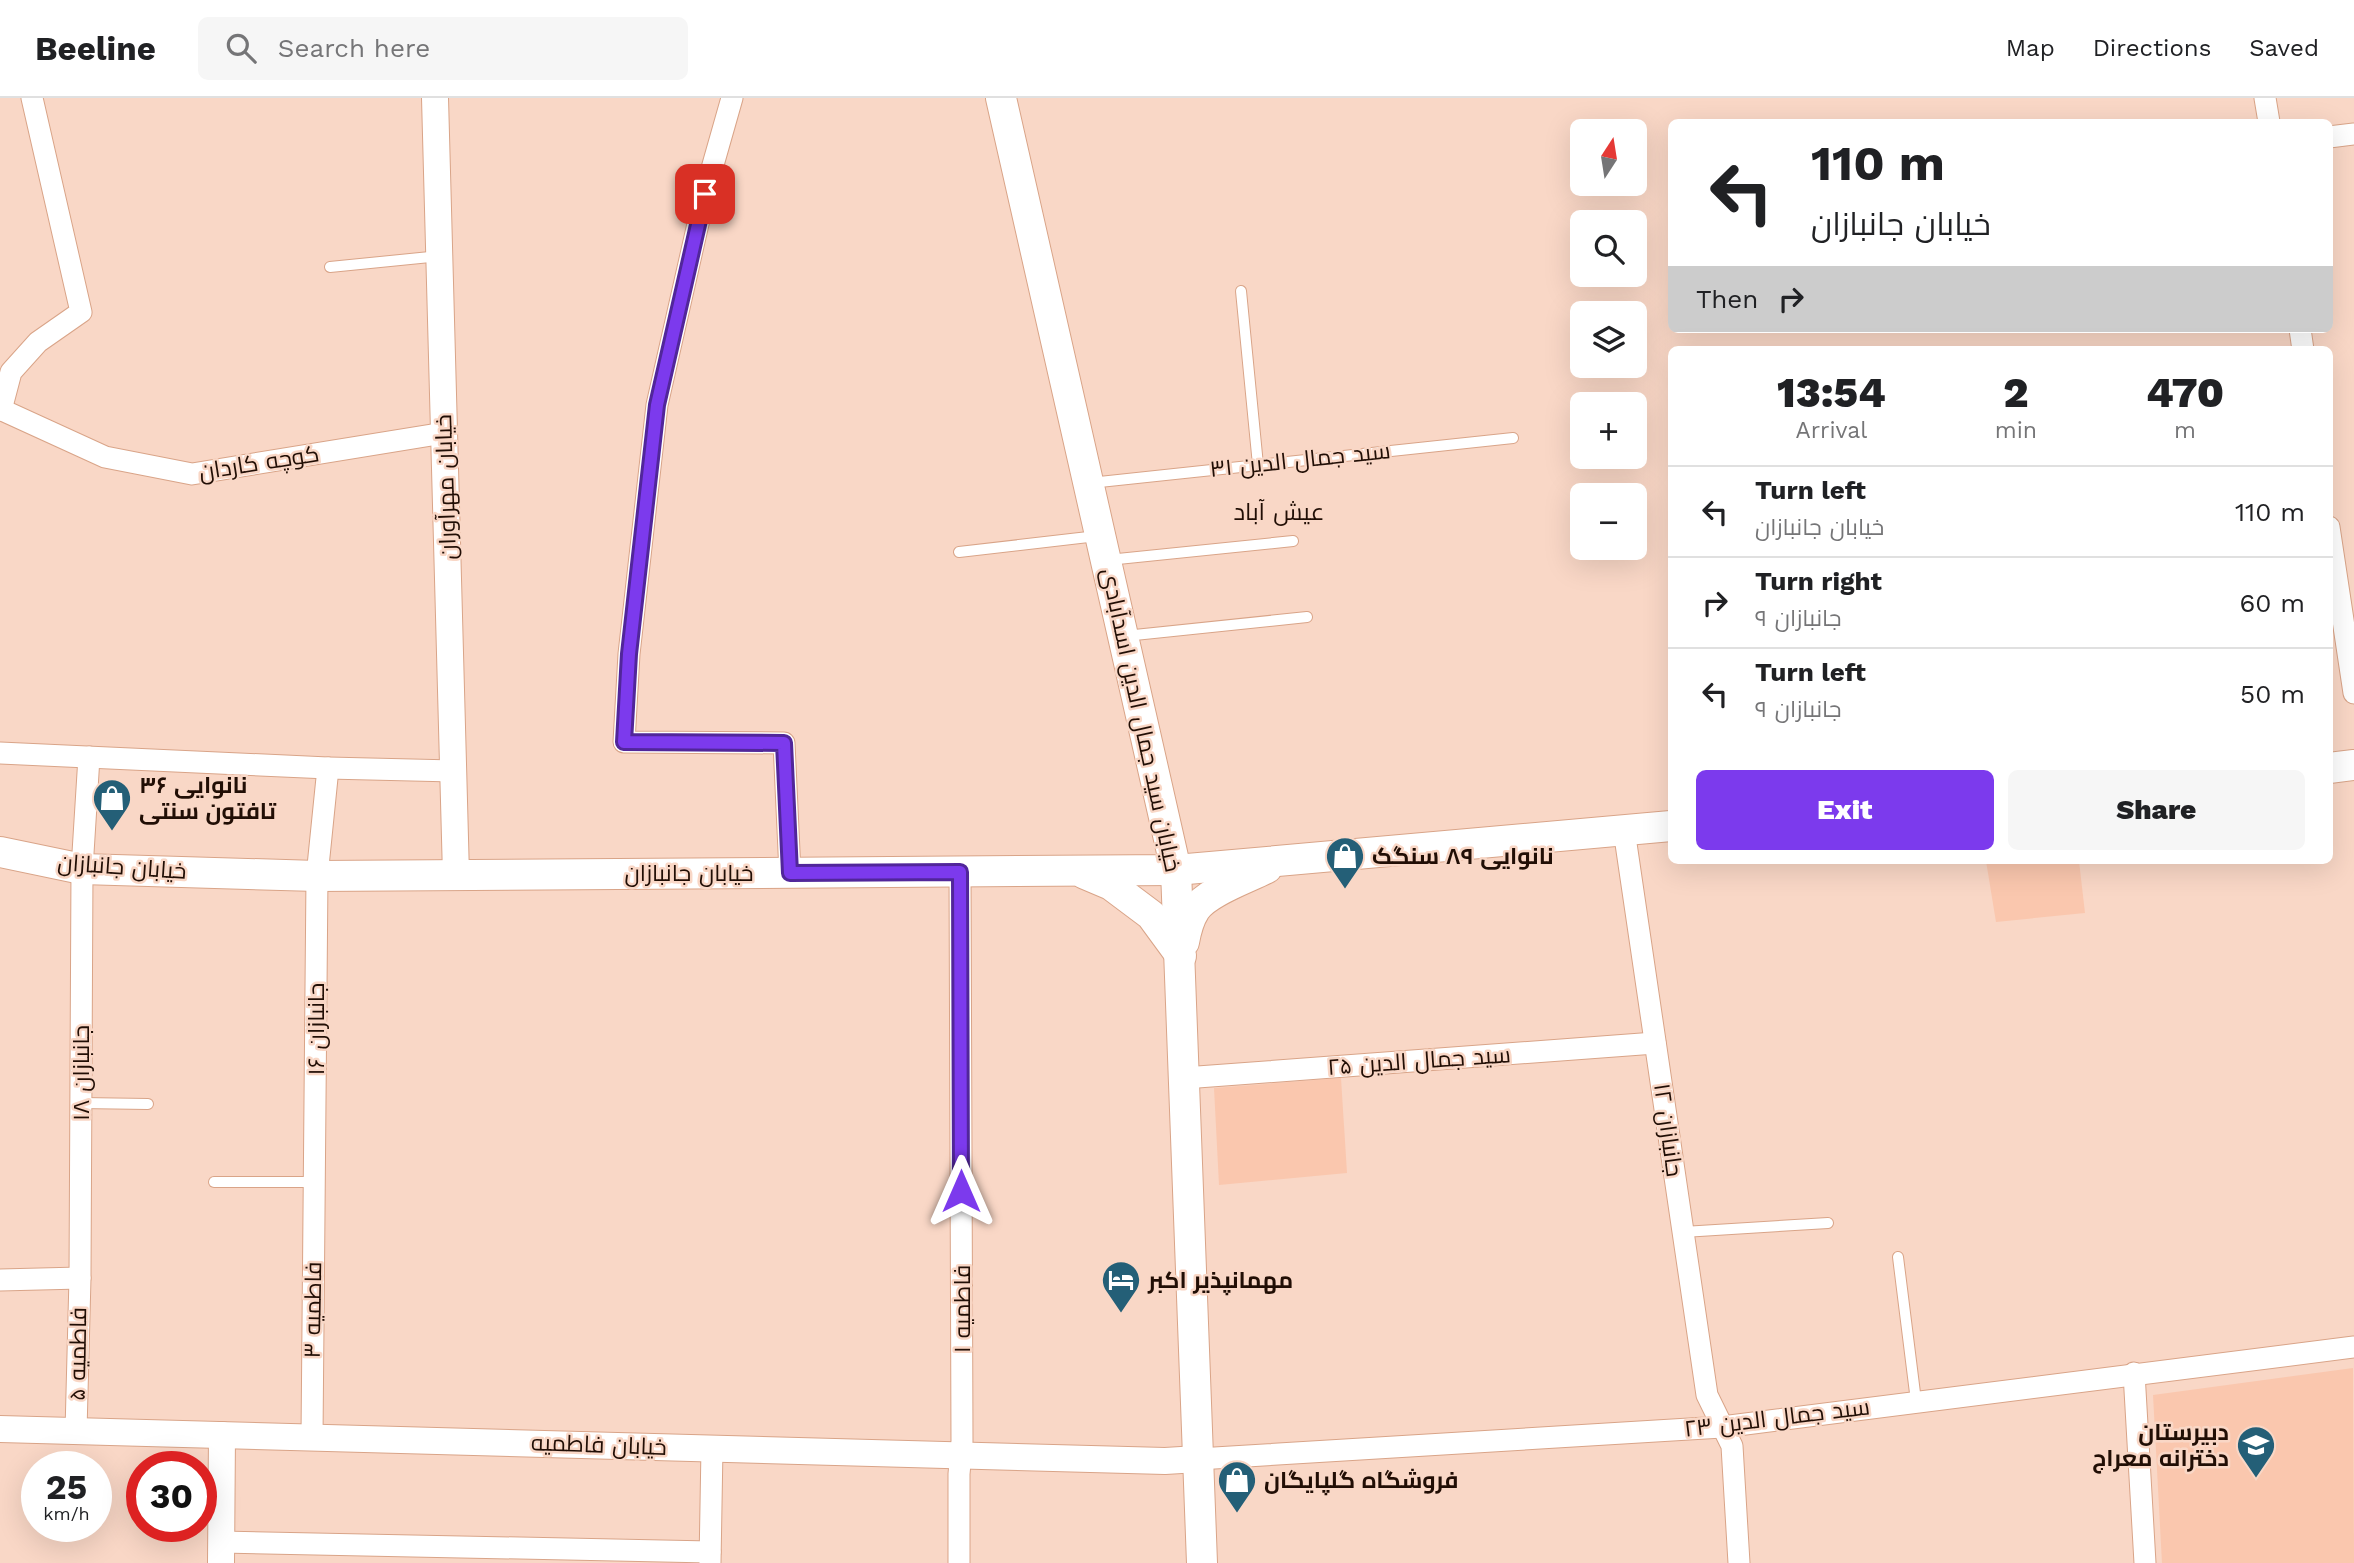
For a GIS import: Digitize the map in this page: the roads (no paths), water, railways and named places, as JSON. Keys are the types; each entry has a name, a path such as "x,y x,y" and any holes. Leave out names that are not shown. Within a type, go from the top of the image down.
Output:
{"main road":[{"name":"خیابان سید جمال الدین اسدآبادی","path":"1001,98 1176,870 1202,1563"},
{"path":"2333,768 2354,765"},
{"name":"خیابان جانبازان","path":"0,852 82,869 317,876 1176,870 1668,826"},
{"path":"1181,956 1187,928 1195,909 1205,899 1283,860"},
{"path":"1075,871 1111,885 1151,915 1181,956"}],"street":[{"path":"0,409 12,372 38,342 81,312 32,98"},
{"name":"خیابان مهرآوران","path":"435,98 456,875"},
{"path":"732,98 705,194 657,405 629,654 624,742 784,743 790,873"},
{"path":"2265,98 2268,119"},
{"path":"2333,137 2354,134"},
{"name":"کوچه کاردان","path":"0,409 105,457 192,474 444,433"},
{"path":"2333,538 2345,572 2354,693"},
{"path":"0,753 454,771"},
{"name":"جانبازان ۱۸","path":"80,1278 82,869 89,757"},
{"name":"جانبازان ۱۶","path":"315,1182 317,876 328,768"},
{"name":"جانبازان ۱۲","path":"1624,830 1707,1395 1732,1446 1739,1563"},
{"name":"فاطمیه ۱","path":"959,1563 960,872"},
{"name":"سید جمال الدین ۲۵","path":"1184,1079 1655,1043"},
{"name":"فاطمیه ۳","path":"313,1437 315,1182"},
{"path":"0,1280 80,1278"},
{"name":"فاطمیه ۵","path":"76,1431 80,1278"},
{"name":"سید جمال الدین ۲۳","path":"1198,1459 1723,1427 2354,1347"},
{"path":"2134,1373 2145,1563"},
{"name":"خیابان فاطمیه","path":"0,1429 1165,1461 1198,1459"},
{"path":"222,1435 221,1552 710,1557 712,1448"}],"lane":[{"path":"330,267 440,256"},
{"path":"1241,292 1258,465"},
{"name":"سید جمال الدین ۳۱","path":"1088,483 1513,438"},
{"path":"959,552 1293,541"},
{"path":"1123,636 1307,617"},
{"path":"81,1103 148,1104"},
{"path":"214,1182 315,1182"},
{"path":"1683,1232 1828,1223"},
{"path":"1898,1257 1916,1401"}],"place":[{"name":"نانوایی ۳۶ تافتون سنتی","path":"112,832"},
{"name":"نانوایی ۸۹ سنگک","path":"1345,890"},
{"name":"مهمانپذیر اکبر","path":"1121,1314"},
{"name":"دبیرستان دخترانه معراج","path":"2256,1479"},
{"name":"فروشگاه گلپایگان","path":"1237,1514"}],"district":[{"name":"عیش آباد","path":"1279,512"}]}
